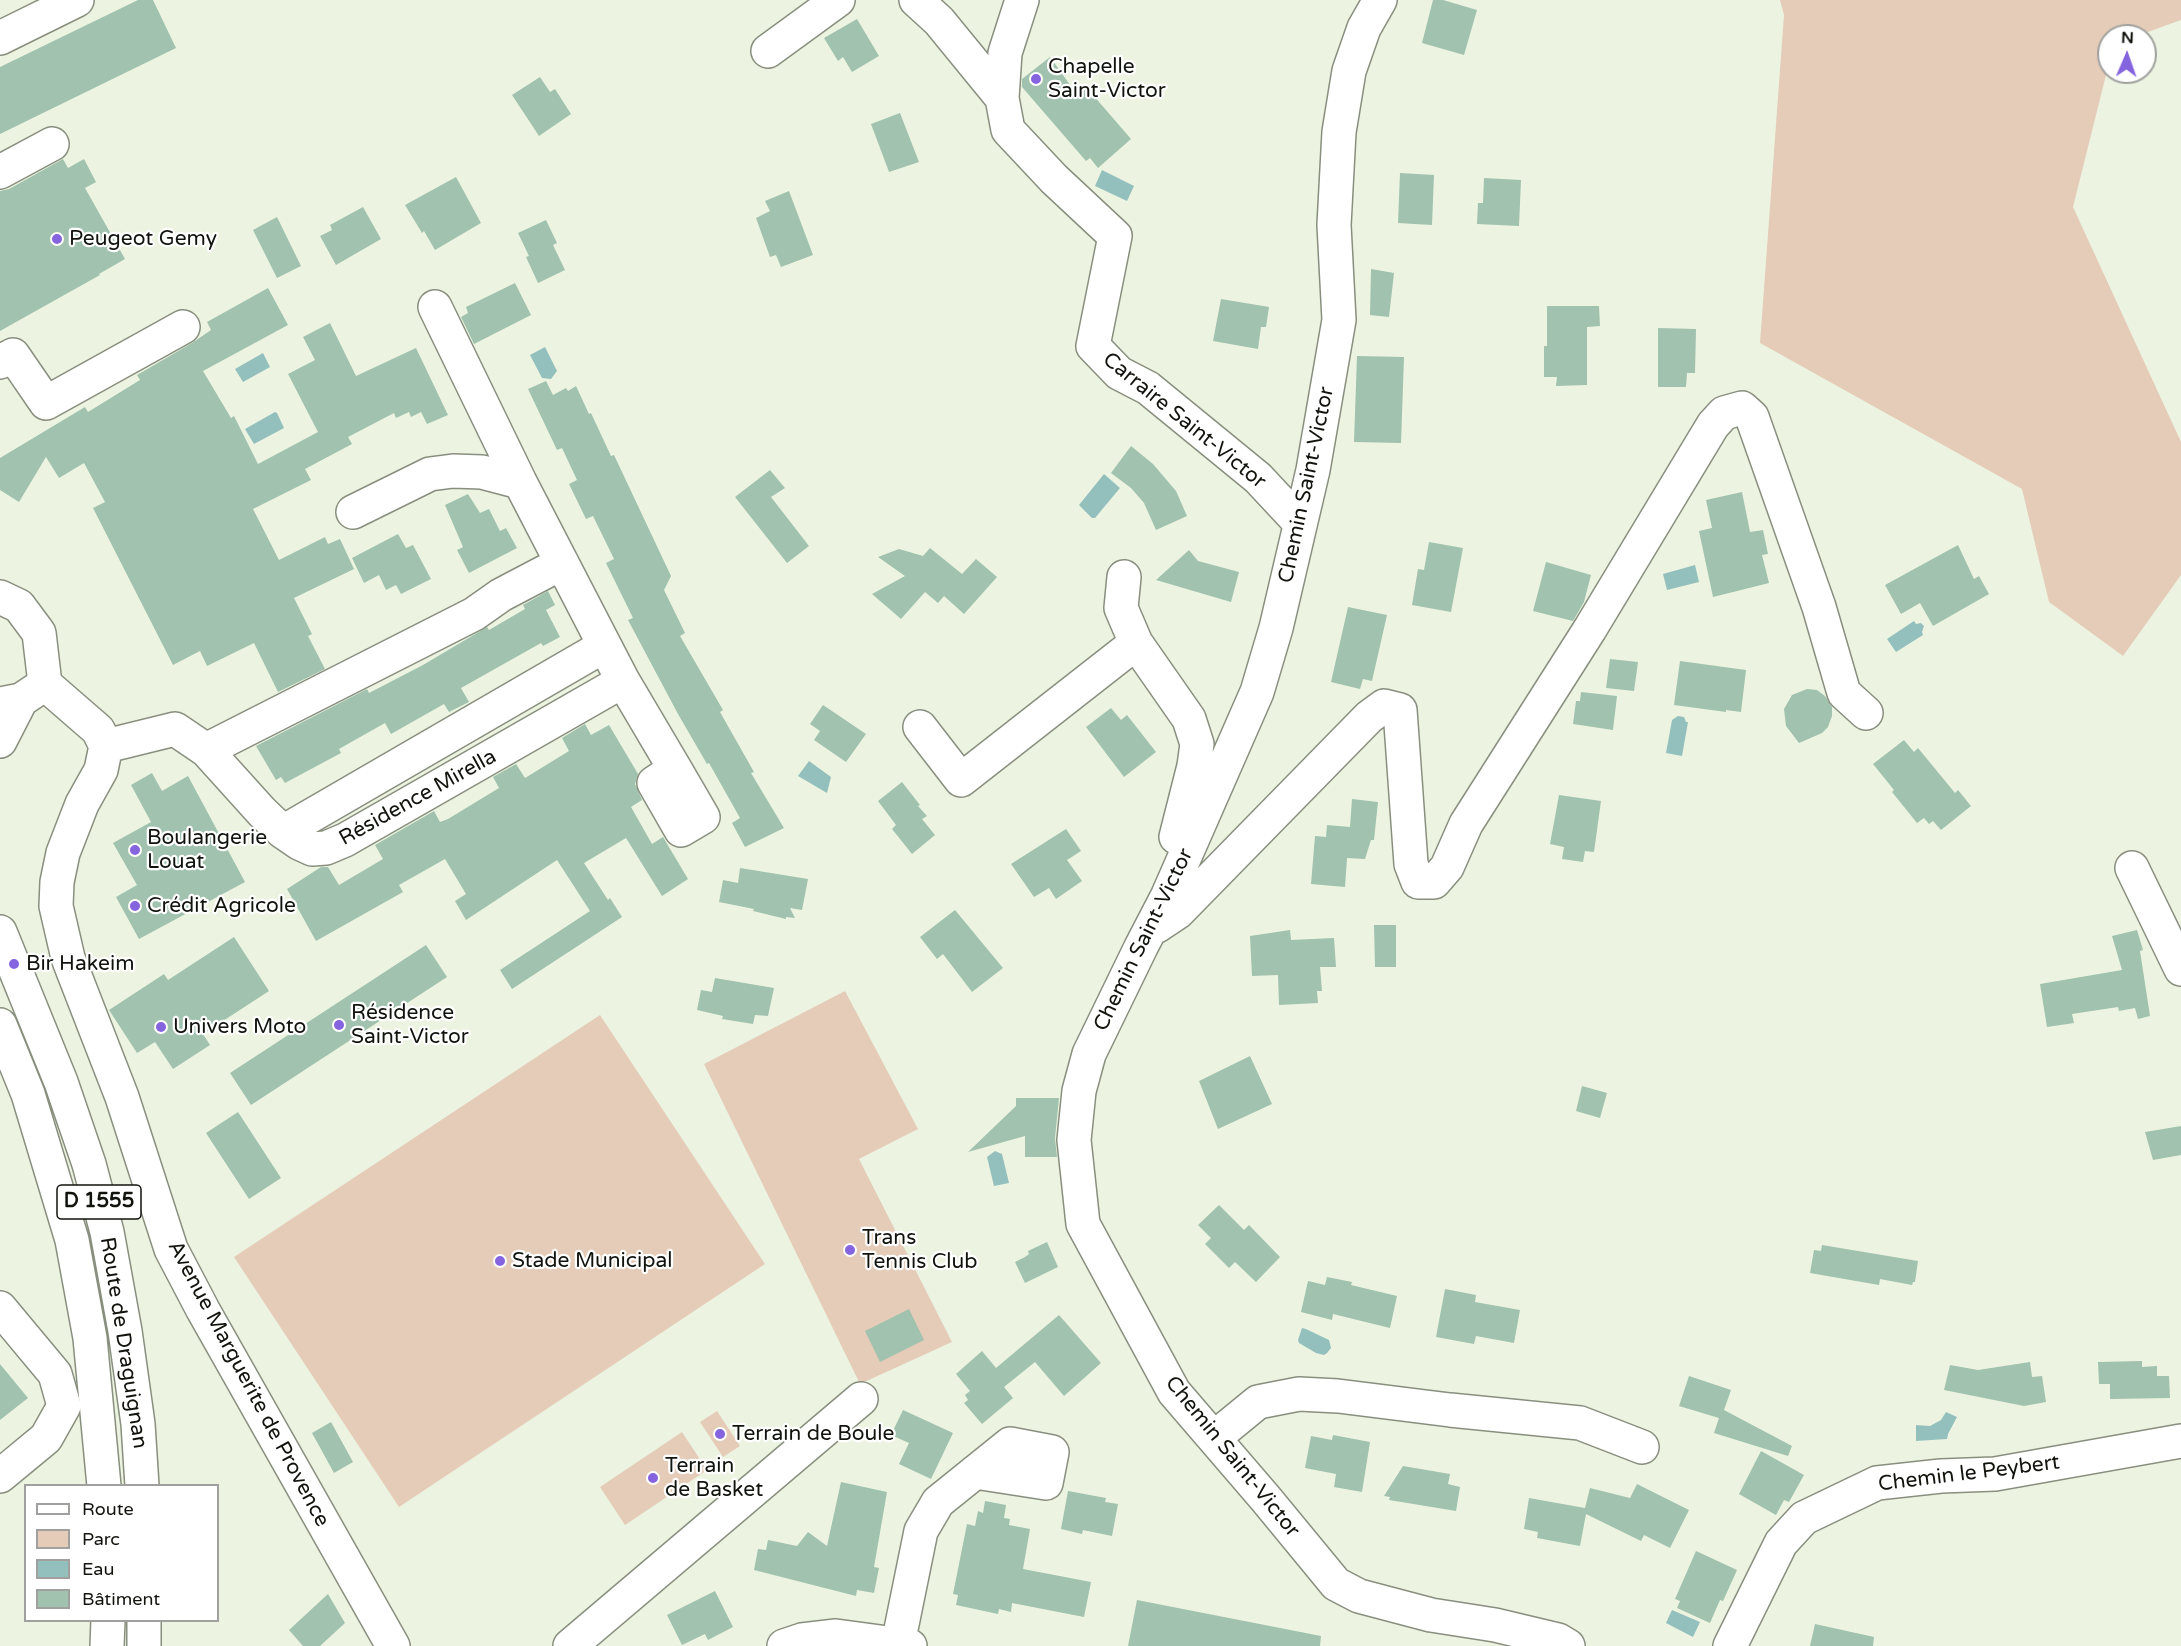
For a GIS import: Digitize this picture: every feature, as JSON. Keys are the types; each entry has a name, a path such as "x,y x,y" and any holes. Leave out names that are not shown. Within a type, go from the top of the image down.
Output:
{"street":[{"path":"0,38 77,0"},
{"path":"768,51 838,0"},
{"path":"916,0 939,21 1002,98"},
{"name":"Carraire Saint-Victor","path":"1022,0 1005,53 1002,98 1008,130 1054,179 1115,236 1093,346 1119,373 1148,388 1258,478 1300,523"},
{"name":"Chemin Saint-Victor","path":"1380,0 1364,28 1348,71 1339,132 1334,225 1339,320 1313,470 1276,628 1257,692 1168,896 1089,1054 1079,1091 1074,1140 1083,1224 1174,1392 1336,1584 1359,1596 1431,1615 1495,1625 1558,1640 1568,1646"},
{"path":"0,172 52,144"},
{"path":"435,307 520,482 604,646 675,769"},
{"path":"0,362 13,355 46,403 183,327"},
{"path":"1148,933 1178,912 1361,725 1384,706 1400,711 1411,864 1418,882 1434,882 1447,867 1466,824 1590,629 1713,425 1724,413 1742,408 1752,417 1819,607 1844,693 1866,712"},
{"path":"353,512 430,474 453,471 482,472 520,482"},
{"path":"206,750 474,614 501,595 562,563"},
{"path":"1124,578 1121,608 1136,643 1189,719 1197,744 1194,766 1176,836 1168,896"},
{"path":"0,597 19,606 39,633 22,696 0,741"},
{"path":"920,727 961,780 1136,643"},
{"path":"283,832 604,646"},
{"name":"Résidence Mirella","path":"106,746 175,729 206,750 283,832 298,843 312,849 326,848 345,840 623,681"},
{"path":"22,696 98,730 106,746"},
{"name":"Avenue Marguerite de Provence","path":"106,746 101,770 82,804 63,853 57,882 56,906 68,958 122,1097 171,1249 203,1310 393,1646"},
{"path":"2132,868 2181,969"},
{"name":"Route de Draguignan","path":"0,932 61,1082 89,1164 107,1232 126,1331 138,1424 142,1484"},
{"name":"Route de Draguignan","path":"0,1025 28,1094 72,1240 90,1338 104,1484"},
{"path":"0,1308 55,1374 64,1406 46,1438 0,1476"},
{"path":"1214,1438 1258,1402 1299,1395 1338,1396 1580,1423 1642,1447"},
{"path":"570,1646 861,1399"},
{"name":"Chemin le Peybert","path":"1730,1646 1781,1543 1804,1518 1877,1483 1941,1476 1995,1474 2181,1441"},
{"path":"784,1646 802,1640 836,1636 904,1645 921,1531 938,1502 975,1472"},
{"path":"107,1646 108,1622"},
{"path":"144,1622 144,1646"}],"green space":[{"path":"1780,0 2181,0 2181,20 2157,29 2157,24 2097,24 2097,84 2104,84 2073,207 2181,442 2181,575 2123,656 2049,602 2022,489 1760,343 1784,15"},
{"name":"Trans Tennis Club","path":"845,991 918,1129 859,1159 952,1342 860,1384 704,1064"},
{"name":"Stade Municipal","path":"600,1015 765,1264 399,1507 234,1257"},
{"name":"Terrain de Boule","path":"717,1411 740,1446 723,1457 700,1422"},
{"name":"Terrain de Basket","path":"682,1432 707,1470 625,1525 600,1487"}],"water":[{"path":"1102,170 1134,186 1127,201 1095,186"},
{"path":"545,347 557,371 551,379 542,378 530,355"},
{"path":"263,353 270,367 243,382 235,369"},
{"path":"275,412 284,428 254,444 245,429"},
{"path":"1104,474 1120,488 1095,518 1092,518 1079,505"},
{"path":"1695,565 1699,582 1667,590 1663,574"},
{"path":"1914,621 1924,626 1923,635 1896,652 1887,639"},
{"path":"1678,716 1684,717 1688,722 1682,756 1666,753 1672,720"},
{"path":"809,761 831,777 827,793 798,776"},
{"path":"995,1151 1002,1154 1009,1183 994,1186 987,1157"},
{"path":"1302,1328 1329,1340 1331,1348 1327,1353 1324,1355 1316,1353 1299,1343"},
{"path":"1946,1412 1957,1417 1947,1439 1916,1441 1916,1425 1930,1426 1941,1420"},
{"path":"1672,1610 1700,1622 1693,1637 1666,1623"}],"building":[{"path":"138,0 153,0 176,48 0,134 0,67"},
{"path":"1433,0 1443,0 1477,10 1464,55 1422,43"},
{"path":"857,19 879,56 852,72 843,57 838,61 824,38"},
{"path":"1050,57 1078,96 1087,88 1131,139 1098,168 1090,158 1086,161 1022,87 1022,79"},
{"path":"540,77 550,92 555,89 571,114 539,136 512,95"},
{"path":"900,113 919,162 889,172 871,124"},
{"name":"Peugeot Gemy","path":"63,159 68,168 84,159 96,182 85,188 125,259 0,331 0,191 9,189"},
{"path":"1400,173 1434,175 1432,225 1398,223"},
{"path":"456,177 481,223 435,250 405,205"},
{"path":"1484,178 1521,180 1519,226 1477,224 1478,203 1483,203"},
{"path":"789,191 813,255 781,267 776,255 770,257 756,218 770,211 765,201"},
{"path":"363,207 381,239 336,265 320,236 332,230 330,225"},
{"path":"277,217 301,266 277,278 253,230"},
{"path":"546,220 557,243 553,245 565,270 538,283 518,233"},
{"path":"1371,269 1394,273 1389,317 1370,315"},
{"path":"515,283 531,315 474,344 461,317 468,313 466,307"},
{"path":"268,288 288,325 203,371 231,418 234,416 258,464 318,432 288,374 315,360 303,337 330,323 356,376 416,348 448,415 427,424 421,412 411,417 409,412 396,418 394,413 348,437 352,444 305,469 311,480 253,509 279,560 325,537 328,544 340,539 354,569 294,598 312,634 308,636 325,669 278,692 254,643 207,666 200,651 173,665 93,508 105,502 84,463 59,478 46,457 19,502 0,490 0,458 85,407 88,412 140,380 137,375 211,330 207,322"},
{"path":"1221,299 1269,307 1266,327 1261,327 1258,349 1213,341"},
{"path":"1547,306 1599,306 1600,326 1587,327 1587,385 1556,386 1557,377 1544,377"},
{"path":"1658,328 1696,329 1695,373 1687,373 1686,387 1658,387"},
{"path":"1357,356 1404,357 1401,443 1354,442"},
{"path":"546,381 553,395 576,386 611,456 614,455 671,576 664,590 685,633 680,636 723,710 720,712 754,772 751,773 784,828 745,847 732,823 740,818 678,714 628,620 633,618 606,563 614,559 593,516 586,519 569,484 577,480 562,448 557,450 528,389"},
{"path":"1131,446 1153,464 1176,491 1187,516 1156,530 1144,503 1131,488 1111,473"},
{"path":"770,470 785,488 771,497 809,546 787,563 735,497"},
{"path":"1742,492 1750,532 1763,530 1768,554 1762,555 1769,583 1713,597 1699,531 1712,528 1706,500"},
{"path":"468,494 480,513 489,509 500,531 506,528 517,548 469,573 457,550 463,547 445,505"},
{"path":"398,534 406,548 413,545 431,579 401,594 396,585 386,590 379,575 364,583 352,558"},
{"path":"1429,542 1463,548 1451,612 1412,605 1418,569 1424,570"},
{"path":"1958,545 1974,579 1979,576 1989,594 1933,626 1920,603 1901,614 1885,585"},
{"path":"930,548 962,574 976,559 997,577 964,614 944,596 938,603 925,592 901,619 872,594 905,576 878,557 899,549 923,556"},
{"path":"1189,550 1198,561 1239,572 1231,602 1156,580"},
{"path":"1546,562 1591,575 1584,602 1573,621 1533,611"},
{"path":"548,591 555,605 546,610 560,637 543,646 541,643 461,688 469,702 449,712 444,704 391,734 385,723 339,749 341,753 285,783 281,777 276,780 256,746 367,689 369,693 423,665 487,627 489,630 525,609 523,605"},
{"path":"1348,607 1387,615 1372,681 1363,679 1360,689 1331,682"},
{"path":"1610,659 1638,662 1634,691 1606,688"},
{"path":"1680,661 1746,670 1741,712 1674,705"},
{"path":"1807,689 1817,690 1825,696 1832,707 1832,716 1828,727 1822,733 1799,743 1786,726 1784,709 1792,695"},
{"path":"1581,692 1617,696 1613,730 1573,724 1576,701 1580,701"},
{"path":"823,705 866,734 846,762 814,740 820,731 810,724"},
{"path":"1111,708 1121,720 1127,715 1156,752 1124,777 1086,727"},
{"path":"585,724 591,735 609,725 638,774 635,784 642,800 631,807 652,844 663,837 688,879 662,896 626,838 584,863 622,917 512,989 500,970 590,911 557,860 466,920 455,901 466,894 445,859 399,885 403,892 316,941 287,889 321,867 328,867 339,885 383,859 375,845 434,811 440,822 448,819 499,788 493,777 516,764 525,778 569,751 562,738"},
{"path":"1904,740 1914,752 1918,748 1955,793 1958,790 1971,806 1941,830 1933,821 1929,824 1924,818 1917,823 1873,764"},
{"path":"152,773 162,791 188,776 245,882 139,939 116,897 137,885 113,843 151,822 131,785"},
{"path":"902,782 927,816 922,819 935,835 912,854 892,829 896,825 878,801"},
{"path":"1559,795 1601,801 1594,852 1585,851 1583,862 1562,859 1564,847 1550,844"},
{"path":"1352,799 1378,802 1374,840 1371,840 1365,859 1347,858 1345,887 1311,884 1315,836 1326,837 1327,825 1350,827"},
{"path":"1066,829 1081,851 1067,860 1082,881 1056,899 1049,888 1034,897 1011,864"},
{"path":"740,868 808,879 802,910 790,908 795,918 786,917 786,919 753,911 754,909 719,902 723,880 738,883"},
{"path":"955,910 1003,968 972,992 943,954 937,959 920,937"},
{"path":"1374,925 1396,925 1396,967 1375,967"},
{"path":"1290,930 1291,940 1334,938 1336,967 1320,967 1322,991 1317,991 1318,1003 1279,1005 1278,975 1252,976 1250,936"},
{"path":"2137,930 2143,950 2140,951 2150,1016 2138,1019 2135,1008 2119,1011 2118,1007 2072,1014 2074,1023 2047,1027 2040,984 2122,970 2112,936"},
{"path":"234,937 269,991 203,1034 210,1045 173,1069 155,1042 137,1053 109,1010 164,974 168,980"},
{"name":"Résidence Saint-Victor","path":"426,945 447,977 251,1105 230,1073"},
{"path":"715,978 774,988 768,1016 755,1015 753,1024 722,1019 723,1016 697,1010 701,990 712,992"},
{"path":"1250,1056 1272,1104 1218,1129 1199,1081"},
{"path":"1582,1086 1607,1093 1600,1118 1576,1111"},
{"path":"1016,1098 1059,1098 1055,1138 1057,1157 1025,1157 1025,1136 968,1152 1016,1106"},
{"path":"238,1112 281,1178 249,1199 206,1133"},
{"path":"2181,1126 2181,1155 2153,1160 2145,1132"},
{"path":"1219,1205 1244,1230 1249,1225 1280,1257 1256,1282 1235,1262 1229,1268 1205,1244 1211,1238 1198,1225"},
{"path":"1047,1242 1058,1267 1025,1283 1015,1262 1029,1254 1028,1251"},
{"path":"1822,1245 1918,1261 1915,1282 1912,1285 1880,1279 1879,1285 1810,1273 1814,1250 1821,1251"},
{"path":"1327,1277 1397,1296 1390,1328 1333,1314 1332,1320 1301,1312 1308,1281 1325,1285"},
{"path":"1445,1289 1476,1295 1475,1302 1520,1310 1514,1343 1476,1336 1474,1344 1436,1337"},
{"path":"909,1309 924,1340 880,1362 865,1331"},
{"path":"1059,1315 1101,1363 1064,1396 1035,1362 1004,1387 1013,1398 982,1424 964,1403 968,1400 965,1395 970,1391 956,1374 982,1351 996,1368"},
{"path":"2142,1361 2142,1367 2157,1366 2157,1376 2169,1376 2170,1398 2110,1399 2110,1384 2099,1384 2098,1362"},
{"path":"2030,1362 2032,1377 2042,1376 2046,1402 2024,1406 1944,1390 1950,1365 1978,1370"},
{"path":"0,1364 28,1398 0,1420"},
{"path":"1689,1376 1731,1390 1724,1410 1792,1446 1788,1456 1714,1433 1719,1418 1679,1406"},
{"path":"903,1410 953,1433 931,1479 899,1464 909,1443 891,1435"},
{"path":"331,1422 353,1462 334,1473 312,1433"},
{"path":"1333,1435 1370,1442 1362,1492 1334,1487 1336,1474 1305,1468 1311,1436 1332,1440"},
{"path":"1761,1451 1804,1475 1789,1502 1784,1500 1776,1515 1739,1494"},
{"path":"1403,1466 1450,1474 1448,1484 1460,1487 1456,1511 1389,1500 1390,1497 1384,1496"},
{"path":"841,1482 887,1492 874,1567 879,1568 874,1593 857,1590 856,1596 754,1570 758,1549 766,1550 768,1540 797,1546 808,1532 827,1546"},
{"path":"1637,1484 1689,1510 1670,1548 1644,1535 1641,1541 1586,1514 1580,1546 1537,1538 1538,1532 1524,1529 1529,1498 1585,1508 1590,1488 1630,1498"},
{"path":"1068,1491 1106,1498 1105,1502 1118,1504 1112,1536 1083,1530 1082,1534 1061,1529"},
{"path":"985,1501 1006,1505 1004,1518 1010,1519 1009,1525 1030,1529 1023,1569 1091,1582 1084,1617 1012,1603 1011,1612 999,1609 998,1614 956,1605 958,1595 953,1594 967,1524 975,1526 978,1511 983,1513"},
{"path":"1696,1551 1737,1570 1710,1623 1677,1608 1680,1601 1675,1599"},
{"path":"715,1591 733,1627 708,1640 705,1634 682,1645 667,1615"},
{"path":"328,1594 345,1623 320,1646 303,1646 289,1630"},
{"path":"1137,1600 1321,1636 1320,1646 1128,1646"},
{"path":"1815,1624 1874,1637 1873,1646 1810,1646"}],"place":[{"name":"Chapelle Saint-Victor","path":"1036,79"},
{"name":"Peugeot Gemy","path":"57,239"},
{"name":"Boulangerie Louat","path":"135,850"},
{"name":"Crédit Agricole","path":"135,906"},
{"name":"Bir Hakeim","path":"14,964"},
{"name":"Résidence Saint-Victor","path":"339,1025"},
{"name":"Univers Moto","path":"161,1027"},
{"name":"Trans Tennis Club","path":"850,1250"},
{"name":"Stade Municipal","path":"500,1261"},
{"name":"Terrain de Boule","path":"720,1434"},
{"name":"Terrain de Basket","path":"653,1478"}]}
